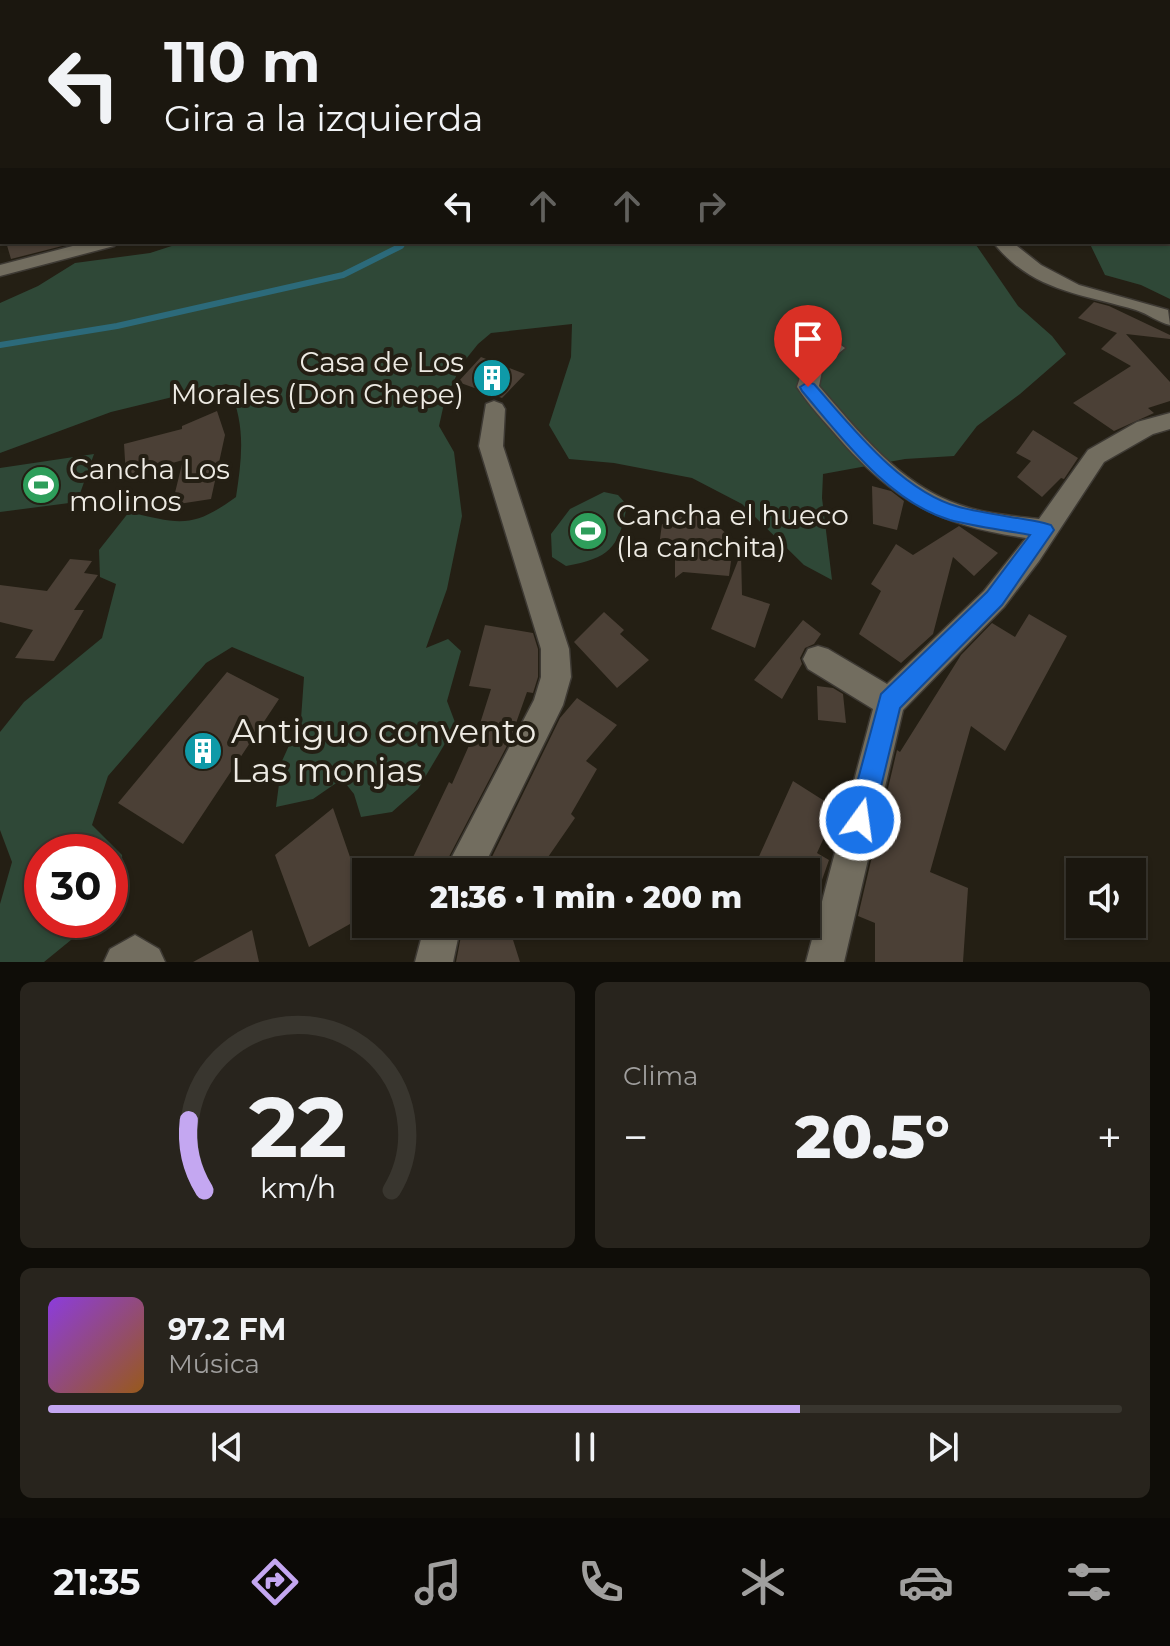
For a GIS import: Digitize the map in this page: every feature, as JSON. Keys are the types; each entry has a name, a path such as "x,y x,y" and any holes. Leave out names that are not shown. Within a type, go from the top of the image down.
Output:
{"street":[{"path":"0,271 101,244"},
{"path":"1004,244 1028,264 1075,291 1144,305 1170,319"},
{"path":"835,348 813,363 808,387 867,456 905,487 952,513 1044,530"},
{"path":"469,858 548,705 556,677 555,649 491,446 494,409"},
{"path":"825,962 890,702 994,599 1096,456 1145,428 1170,421"},
{"path":"818,659 890,702"},
{"path":"434,962 440,938"},
{"path":"123,962 135,954 146,962"}],"green space":[{"path":"178,244 975,244 1018,306 1052,336 1066,354 977,426 954,456 905,459 823,474 822,498 832,580 804,565 742,504 692,478 614,463 569,459 549,425 571,357 572,324 491,333 462,364 445,399 439,426 454,452 462,516 447,589 426,648 448,639 461,651 447,701 456,725 418,789 392,812 361,817 354,794 342,779 313,799 276,807 282,761 301,719 304,677 232,647 206,663 108,776 92,825 101,834 24,834 24,938 73,938 44,962 0,962 0,904 12,862 0,830 0,732 24,702 102,638 116,584 100,577 99,550 129,512 174,521 208,515 236,497 240,469 238,415 229,388 232,386 226,384 111,412 0,453 0,303 38,286 75,263 150,253"},
{"path":"1090,244 1170,244 1170,299 1141,285 1105,275"},
{"name":"Cancha Los molinos","path":"94,454 77,502 0,512 0,468"},
{"name":"Cancha el hueco (la canchita)","path":"604,492 618,495 627,505 620,532 610,549 593,559 566,566 552,557 551,534 570,509"}],"building":[{"path":"7,244 70,244 11,259"},
{"path":"1094,302 1170,335 1170,339 1126,334 1170,382 1170,401 1148,408 1154,413 1114,431 1073,403 1131,366 1101,349 1117,333 1078,318"},
{"name":"Casa de Los Morales (Don Chepe)","path":"481,357 525,374 502,398 458,382"},
{"path":"217,411 225,435 211,499 172,505 183,460 126,476 124,444 182,429 182,426"},
{"path":"1033,430 1078,458 1064,479 1061,478 1042,497 1017,477 1031,461 1016,453"},
{"path":"872,486 891,491 904,501 897,530 873,524"},
{"path":"695,506 729,536 701,558 731,561 729,576 683,572 675,578 675,548 659,546 662,524 669,525"},
{"path":"959,526 998,553 974,576 953,557 933,634 901,663 859,634 881,591 871,584 896,544 913,555"},
{"path":"741,553 742,595 770,604 755,648 711,629"},
{"path":"70,559 92,561 84,573 98,575 74,610 84,610 54,661 15,658 33,630 0,622 0,585 47,591"},
{"path":"604,612 624,630 620,634 649,660 617,688 574,642"},
{"path":"1029,614 1067,636 1005,751 971,726 930,872 968,888 963,962 875,962 875,923 858,916 897,750 900,752 961,655 992,623 1015,637"},
{"path":"803,620 821,634 814,644 805,648 800,658 802,664 782,699 754,680"},
{"path":"485,625 533,633 538,649 538,677 533,693 527,692 510,740 448,858 413,858 449,782 452,784 477,733 491,689 469,686"},
{"name":"Antiguo convento Las monjas","path":"227,672 279,699 183,844 118,803"},
{"path":"817,686 833,688 843,694 846,723 818,720"},
{"path":"577,698 617,725 586,761 597,769 571,814 575,818 547,858 491,858 560,718"},
{"path":"793,781 837,809 817,853 829,860 820,886 820,858 758,858"},
{"path":"333,808 352,863 352,923 309,947 275,855"},
{"path":"252,930 259,962 193,962"},
{"path":"461,938 512,938 520,962 456,962"}],"waterway":[{"path":"397,248 404,244"},
{"path":"397,248 401,246"},
{"path":"0,345 117,326 343,275 397,248"}],"place":[{"name":"Casa de Los Morales (Don Chepe)","path":"492,378"},
{"name":"Cancha Los molinos","path":"41,485"},
{"name":"Cancha el hueco (la canchita)","path":"588,531"},
{"name":"Antiguo convento Las monjas","path":"203,751"}],"route":[{"path":"808,387 867,456 905,487 952,513 1044,530 994,599 890,702 860,820"}]}
